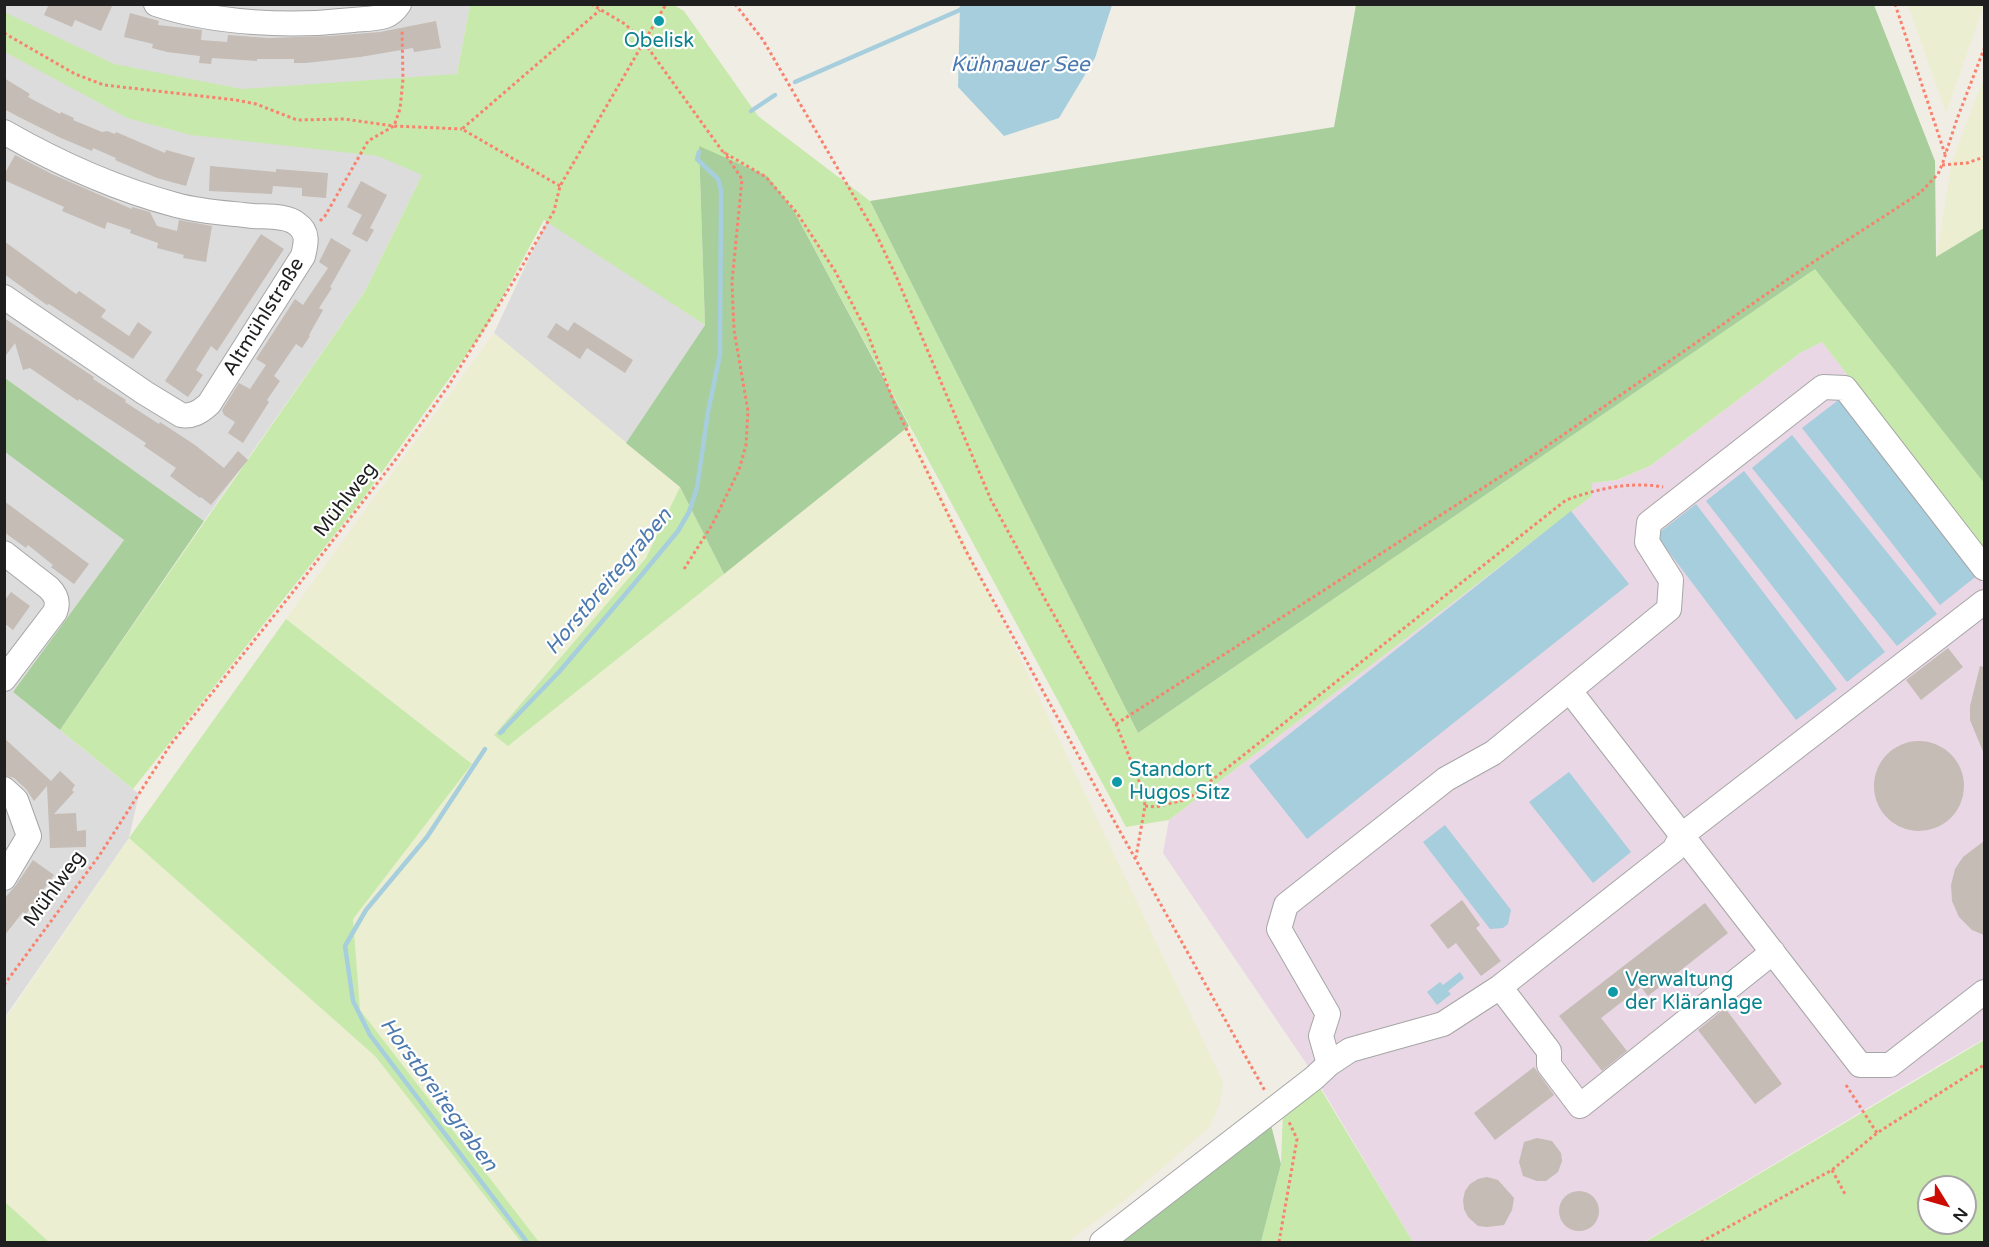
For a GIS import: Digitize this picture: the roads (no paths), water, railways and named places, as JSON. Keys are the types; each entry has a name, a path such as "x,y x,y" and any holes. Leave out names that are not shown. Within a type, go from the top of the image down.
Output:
{"street":[{"path":"156,4 172,10 224,18 281,23 334,22 385,16 394,11 400,15"},
{"name":"Altmühlstraße","path":"4,132 56,159 134,192 178,206 289,219 299,225 306,234 303,256 257,331 209,404 200,412 187,416 172,410 145,393 4,297"},
{"path":"1329,1064 1321,1036 1328,1014 1279,929 1287,905 1446,779 1494,753 1669,609 1671,580 1647,542 1649,524 1823,387 1845,388 1984,568"},
{"path":"4,553 55,594 57,607 4,679"},
{"path":"1102,1242 1350,1050 1443,1024 1500,987 1674,850 1682,835 1984,603"},
{"path":"1570,691 1860,1065 1890,1065 1984,992"},
{"path":"4,789 16,800 29,836 4,878"},
{"path":"1500,987 1549,1051 1549,1065 1580,1106 1773,952"}],"water":[{"name":"Kühnauer See","path":"960,4 1112,5 1095,58 1059,118 1004,136 958,87"},
{"path":"1841,398 1979,574 1940,605 1802,428"},
{"path":"1792,435 1937,614 1897,646 1752,468"},
{"path":"1744,471 1885,652 1847,682 1706,501"},
{"path":"1696,504 1837,689 1796,720 1656,535"},
{"path":"1571,511 1629,584 1307,839 1249,766"},
{"path":"1569,772 1631,852 1593,883 1529,802"},
{"path":"1445,825 1511,910 1508,924 1503,928 1490,929 1423,842"},
{"path":"1460,972 1464,978 1448,991 1451,994 1437,1005 1427,992 1440,982 1443,985"}],"waterway":[{"name":"Horstbreitegraben","path":"795,82 960,10 966,4"},
{"name":"Horstbreitegraben","path":"751,111 775,95"},
{"name":"Horstbreitegraben","path":"503,731 500,733 559,672 634,584 678,531 689,512 697,488 708,412 720,354 721,190 718,179 697,159 699,152"},
{"name":"Horstbreitegraben","path":"485,749 427,837 366,910 345,946 353,1001 370,1035 527,1242"}],"place":[{"name":"Obelisk","path":"659,21"},
{"name":"Standort Hugos Sitz","path":"1117,782"},
{"name":"Verwaltung der Kläranlage","path":"1613,992"}]}
